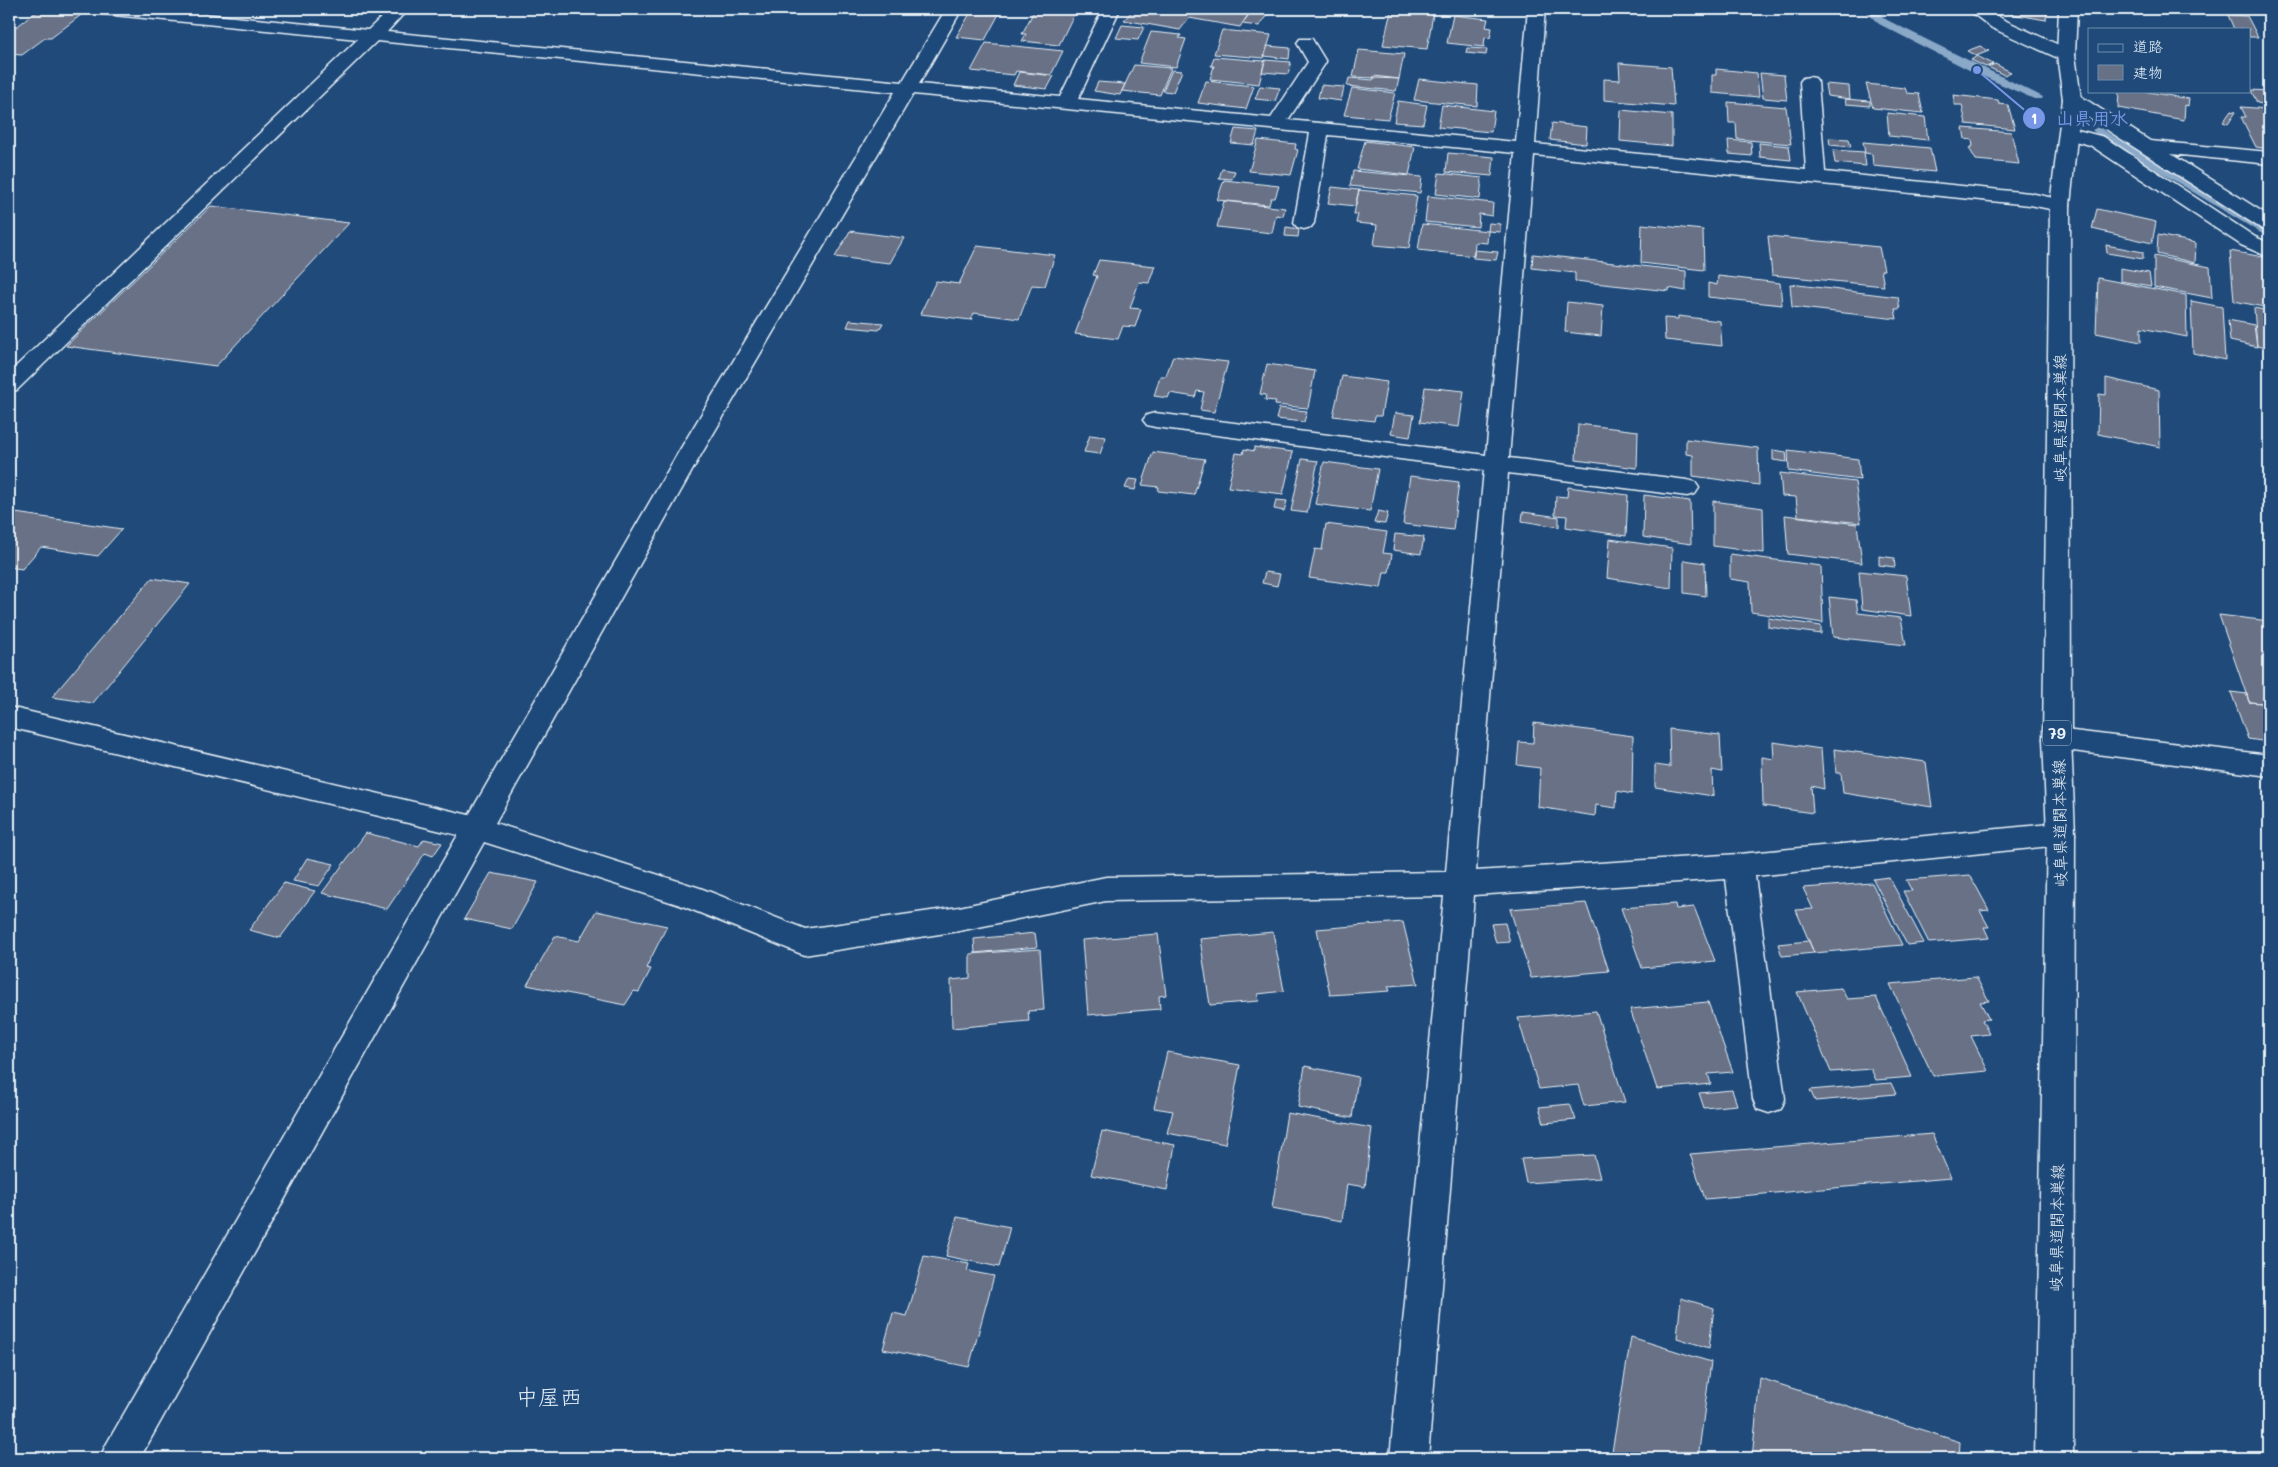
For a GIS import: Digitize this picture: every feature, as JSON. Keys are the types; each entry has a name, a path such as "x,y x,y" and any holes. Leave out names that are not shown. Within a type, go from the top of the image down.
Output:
{"street":[{"path":"103,9 1816,176 2030,199 2060,205"},
{"path":"9,385 400,9"},
{"path":"120,1458 475,828 695,445 954,9"},
{"path":"1067,103 1112,9"},
{"path":"1409,1458 1537,9"},
{"path":"1976,9 1998,24 2066,55"},
{"name":"岐阜県道関本巣線","path":"2054,1458 2060,834 2057,739 2060,205 2070,134 2072,99 2066,55 2068,9"},
{"path":"1276,124 1317,62 1306,43"},
{"path":"1809,82 1816,176"},
{"path":"2072,99 2269,226"},
{"path":"1304,223 1320,128"},
{"path":"2070,134 2103,141 2269,158"},
{"path":"2103,141 2248,241 2269,251"},
{"path":"1155,420 1687,488"},
{"path":"9,717 475,828 689,896 804,942 959,919 1106,889 1460,884 1739,866 2060,834"},
{"path":"2057,739 2269,766"},
{"path":"1739,866 1769,1099"}],"building":[{"path":"1035,9 1076,10 1059,45 1022,41 1026,34 1022,34"},
{"path":"1134,9 1252,9 1240,27 1189,18 1180,30 1124,20"},
{"path":"1253,9 1271,9 1259,26 1242,24"},
{"path":"1395,9 1445,9 1444,14"},
{"path":"2006,9 2047,9 2046,20 2006,13"},
{"path":"2179,9 2241,9 2243,14"},
{"path":"39,10 81,15 51,38 45,38 22,55 9,54 9,30"},
{"path":"1391,11 1433,14 1427,49 1383,45"},
{"path":"971,12 999,14 985,40 956,37"},
{"path":"1453,15 1488,19 1486,27 1492,28 1490,38 1485,37 1484,47 1447,43"},
{"path":"2228,15 2247,16 2258,37 2250,37 2250,28 2234,28"},
{"path":"1122,25 1144,27 1138,40 1116,38"},
{"path":"1222,30 1271,35 1264,58 1214,54"},
{"path":"1151,32 1181,35 1179,38 1186,39 1176,67 1139,63"},
{"path":"986,43 1063,51 1051,75 1016,71 1014,75 971,71"},
{"path":"1267,46 1290,48 1289,59 1264,56"},
{"path":"1980,46 1989,51 1976,56 1967,51"},
{"path":"1467,48 1487,49 1486,55 1466,53"},
{"path":"1359,50 1404,54 1399,79 1353,77"},
{"path":"1977,56 1993,64 1986,67 1971,60"},
{"path":"1214,57 1265,61 1259,84 1210,79 1214,66 1211,66"},
{"path":"1265,60 1291,62 1288,74 1262,72"},
{"path":"1619,63 1671,67 1674,106 1604,100 1604,79 1620,80"},
{"path":"1995,64 2011,72 2004,75 1988,67"},
{"path":"1134,65 1171,68 1160,95 1122,91"},
{"path":"1716,69 1757,73 1759,97 1712,93 1712,75 1716,75"},
{"path":"1172,70 1182,71 1173,92 1163,91"},
{"path":"1019,72 1054,76 1047,89 1013,85"},
{"path":"1760,73 1784,75 1787,100 1763,98"},
{"path":"1374,76 1399,79 1396,91 1347,86 1349,78 1373,80"},
{"path":"1419,79 1478,85 1477,106 1414,100"},
{"path":"1206,81 1254,86 1246,109 1198,103"},
{"path":"1098,82 1125,84 1120,95 1094,91"},
{"path":"1825,84 1849,86 1850,99 1827,96"},
{"path":"1866,84 1905,88 1907,93 1919,94 1923,113 1873,108"},
{"path":"1321,85 1344,87 1341,101 1318,98"},
{"path":"1260,86 1280,88 1275,101 1255,99"},
{"path":"1352,88 1395,93 1388,119 1344,115"},
{"path":"2251,90 2269,91 2269,105 2257,103"},
{"path":"2119,92 2149,92 2189,99 2188,106 2185,105 2184,120 2118,108"},
{"path":"1953,95 1998,100 1999,104 2008,105 2015,129 1966,124 1962,105 1955,105"},
{"path":"1845,99 1870,101 1870,106 1846,104"},
{"path":"1398,101 1427,105 1423,124 1394,122"},
{"path":"1728,102 1786,107 1791,144 1737,139 1736,123 1729,123"},
{"path":"1442,105 1494,111 1491,132 1438,127"},
{"path":"2241,107 2269,109 2269,149 2256,147 2241,117 2246,117"},
{"path":"1621,110 1672,115 1672,146 1620,141"},
{"path":"2231,111 2236,112 2228,124 2223,122"},
{"path":"1887,113 1925,117 1928,140 1889,136"},
{"path":"1552,123 1587,127 1586,144 1550,140"},
{"path":"1963,128 2011,132 2019,164 1976,160 1969,148 1973,146 1972,140 1965,139"},
{"path":"1235,129 1258,131 1254,145 1231,143"},
{"path":"1829,138 1849,139 1851,147 1830,145"},
{"path":"1258,140 1296,144 1295,149 1298,150 1291,175 1249,171"},
{"path":"1728,140 1751,142 1752,156 1729,154"},
{"path":"1365,141 1415,147 1409,175 1357,169"},
{"path":"1863,142 1930,148 1935,172 1873,166 1872,154 1865,153"},
{"path":"1759,143 1789,146 1791,160 1760,157"},
{"path":"1833,150 1864,152 1866,166 1835,163"},
{"path":"1448,153 1494,157 1492,176 1446,172"},
{"path":"1222,169 1235,171 1232,179 1219,178"},
{"path":"1353,171 1422,177 1420,193 1350,186"},
{"path":"1439,173 1482,178 1480,199 1436,194"},
{"path":"1224,180 1279,186 1275,198 1271,198 1269,205 1217,200"},
{"path":"1332,187 1359,190 1355,206 1328,203"},
{"path":"1359,190 1417,196 1409,248 1374,245 1377,225 1356,223 1358,214 1354,214"},
{"path":"1428,196 1493,203 1492,216 1479,214 1478,227 1425,222"},
{"path":"1224,201 1285,208 1283,216 1276,215 1272,233 1217,227"},
{"path":"211,206 349,223 216,366 66,346"},
{"path":"2097,209 2156,222 2152,243 2092,229"},
{"path":"1489,223 1500,224 1500,232 1488,231"},
{"path":"1422,224 1488,231 1487,243 1475,242 1474,256 1418,250"},
{"path":"1642,224 1703,230 1704,270 1641,263"},
{"path":"1286,227 1299,229 1298,237 1285,236"},
{"path":"850,231 904,238 890,263 835,257"},
{"path":"2158,235 2196,243 2195,263 2157,254"},
{"path":"1768,236 1879,247 1884,270 1881,270 1884,286 1772,275"},
{"path":"2106,245 2143,252 2143,259 2107,253"},
{"path":"977,246 1055,255 1045,286 1032,285 1019,319 974,313 971,320 920,314 936,281 959,284"},
{"path":"1474,250 1498,252 1496,260 1473,258"},
{"path":"2230,251 2269,258 2269,308 2234,301"},
{"path":"1533,254 1686,271 1686,291 1669,288 1669,291 1575,281 1575,273 1532,268"},
{"path":"2154,256 2210,267 2212,298 2154,287"},
{"path":"1099,260 1155,266 1149,283 1139,282 1130,308 1141,309 1135,327 1123,326 1118,339 1075,334 1097,276 1093,275"},
{"path":"2120,268 2149,273 2151,286 2120,281"},
{"path":"1718,276 1780,283 1782,305 1708,297 1708,283 1717,285"},
{"path":"2098,278 2186,295 2187,337 2141,328 2141,342 2096,333"},
{"path":"1790,284 1898,297 1900,309 1895,309 1897,319 1792,307"},
{"path":"2191,301 2222,307 2225,360 2193,353"},
{"path":"1567,302 1603,306 1601,336 1565,332"},
{"path":"2254,308 2269,311 2269,349 2257,346"},
{"path":"1678,316 1720,321 1722,346 1665,340 1664,318 1678,319"},
{"path":"850,320 883,323 879,330 847,327"},
{"path":"2228,320 2254,325 2257,347 2230,341"},
{"path":"1173,356 1228,362 1214,412 1200,410 1204,392 1197,391 1195,397 1170,393 1168,398 1154,396 1160,376 1166,376"},
{"path":"1267,364 1315,371 1308,408 1275,405 1276,401 1265,400 1266,395 1260,394"},
{"path":"1342,376 1387,382 1381,416 1375,416 1374,421 1333,416"},
{"path":"2106,378 2159,390 2160,447 2098,434 2099,394 2106,395"},
{"path":"1425,387 1464,391 1459,427 1420,422"},
{"path":"1279,408 1307,411 1304,422 1276,419"},
{"path":"1395,413 1414,415 1410,437 1391,434"},
{"path":"1578,424 1638,431 1637,468 1576,460"},
{"path":"1090,435 1106,437 1100,454 1084,452"},
{"path":"1686,439 1758,448 1759,485 1693,476 1693,455 1686,454"},
{"path":"1254,447 1293,452 1283,494 1228,487 1236,453 1243,454 1244,449 1254,451"},
{"path":"1773,450 1786,452 1787,462 1773,460"},
{"path":"1788,450 1858,459 1860,480 1789,471"},
{"path":"1153,452 1205,459 1194,495 1158,491 1159,487 1142,485"},
{"path":"1302,459 1318,461 1307,513 1291,511"},
{"path":"1324,462 1378,469 1370,511 1315,504"},
{"path":"1780,473 1855,482 1861,523 1798,516 1796,497 1782,496"},
{"path":"1410,476 1459,482 1453,530 1403,524"},
{"path":"1129,479 1138,480 1135,490 1125,488"},
{"path":"1568,487 1628,495 1626,536 1566,527 1567,516 1555,515 1556,496 1567,497"},
{"path":"1644,495 1690,501 1691,544 1643,537"},
{"path":"1276,500 1287,501 1284,511 1274,509"},
{"path":"1713,501 1763,508 1764,553 1713,546"},
{"path":"1378,511 1388,513 1385,524 1374,523"},
{"path":"9,512 122,529 98,556 41,547 22,569 9,567"},
{"path":"1523,512 1559,517 1559,527 1522,521"},
{"path":"1785,515 1857,524 1862,563 1788,554"},
{"path":"1326,524 1387,532 1383,553 1392,554 1389,572 1384,572 1381,588 1309,578 1315,549 1322,550"},
{"path":"1395,534 1424,537 1421,554 1393,550"},
{"path":"1610,539 1672,548 1671,588 1607,578"},
{"path":"1730,554 1821,566 1823,623 1751,612 1750,582 1730,579"},
{"path":"1879,556 1894,558 1895,567 1879,565"},
{"path":"1684,560 1705,563 1706,596 1684,593"},
{"path":"1859,571 1906,576 1911,616 1862,609"},
{"path":"1265,572 1280,574 1277,586 1262,583"},
{"path":"152,578 190,584 93,703 52,697"},
{"path":"1829,597 1856,600 1858,613 1901,618 1906,645 1833,637"},
{"path":"2219,615 2269,621 2269,718 2262,703 2249,702"},
{"path":"1768,618 1821,626 1821,634 1768,627"},
{"path":"2231,692 2247,694 2249,702 2262,703 2269,718 2269,742 2248,739"},
{"path":"1534,723 1633,736 1632,794 1617,791 1616,808 1596,805 1595,816 1538,807 1540,768 1517,765 1519,742 1533,743"},
{"path":"1669,729 1720,735 1722,772 1712,770 1713,796 1655,787 1655,765 1670,767"},
{"path":"1773,742 1821,749 1824,789 1811,786 1813,813 1763,806 1762,757 1774,759"},
{"path":"1834,749 1926,762 1932,807 1843,793 1841,773 1836,773"},
{"path":"366,833 419,846 424,839 442,843 433,856 425,853 387,909 322,893"},
{"path":"307,858 334,864 319,886 293,881"},
{"path":"491,873 538,882 512,929 464,919"},
{"path":"1970,875 1989,910 1980,911 1989,927 1984,927 1989,938 1929,943 1903,891 1912,891 1906,880"},
{"path":"1889,877 1924,943 1907,945 1873,879"},
{"path":"284,883 315,891 280,938 249,930"},
{"path":"1872,883 1902,945 1814,953 1796,910 1813,909 1803,888"},
{"path":"1586,903 1609,971 1531,978 1510,909"},
{"path":"1675,904 1676,909 1694,907 1715,961 1642,968 1621,908"},
{"path":"596,911 667,926 646,968 651,969 639,992 634,991 625,1005 527,985 555,936 579,941"},
{"path":"1403,922 1418,984 1388,986 1390,991 1330,995 1317,929"},
{"path":"1505,923 1510,942 1496,943 1491,924"},
{"path":"1273,932 1284,991 1258,994 1259,1001 1210,1005 1200,939"},
{"path":"1035,933 1037,947 975,953 974,939"},
{"path":"1158,934 1166,995 1159,996 1160,1009 1088,1015 1082,940"},
{"path":"1809,941 1814,953 1782,956 1778,944"},
{"path":"1040,949 1044,1010 1028,1011 1029,1021 952,1028 951,980 970,978 970,954"},
{"path":"1976,977 1989,1001 1980,1002 1989,1019 1982,1020 1989,1034 1971,1036 1988,1071 1933,1076 1890,984"},
{"path":"1841,988 1847,999 1876,997 1912,1077 1876,1080 1871,1069 1831,1072 1797,992"},
{"path":"1708,1002 1733,1072 1708,1074 1711,1084 1657,1089 1630,1009"},
{"path":"1596,1011 1625,1102 1584,1106 1578,1085 1539,1089 1518,1018"},
{"path":"1167,1052 1240,1065 1225,1144 1167,1133 1173,1111 1154,1108"},
{"path":"1305,1066 1358,1077 1352,1118 1298,1107"},
{"path":"1891,1083 1896,1094 1815,1101 1810,1090"},
{"path":"1732,1090 1737,1105 1704,1108 1699,1093"},
{"path":"1570,1104 1576,1120 1544,1123 1539,1107"},
{"path":"1287,1113 1372,1128 1365,1187 1347,1184 1342,1221 1272,1208"},
{"path":"1102,1131 1175,1145 1167,1190 1091,1175"},
{"path":"1932,1134 1951,1178 1705,1199 1690,1154"},
{"path":"1594,1155 1600,1178 1526,1183 1521,1159"},
{"path":"957,1217 1010,1227 999,1267 946,1256"},
{"path":"924,1256 969,1264 967,1271 994,1276 969,1367 883,1349 893,1313 907,1316"},
{"path":"1681,1298 1714,1308 1709,1348 1677,1338"},
{"path":"1631,1337 1711,1362 1698,1458 1611,1458"},
{"path":"1760,1378 1960,1442 1959,1458 1752,1458"}],"waterway":[{"path":"1868,9 1883,22 1977,70 2038,97"},
{"path":"2098,130 2269,234"}],"place":[{"name":"山県用水","path":"1977,70"}],"district":[{"name":"中屋西","path":"549,1396"}]}
